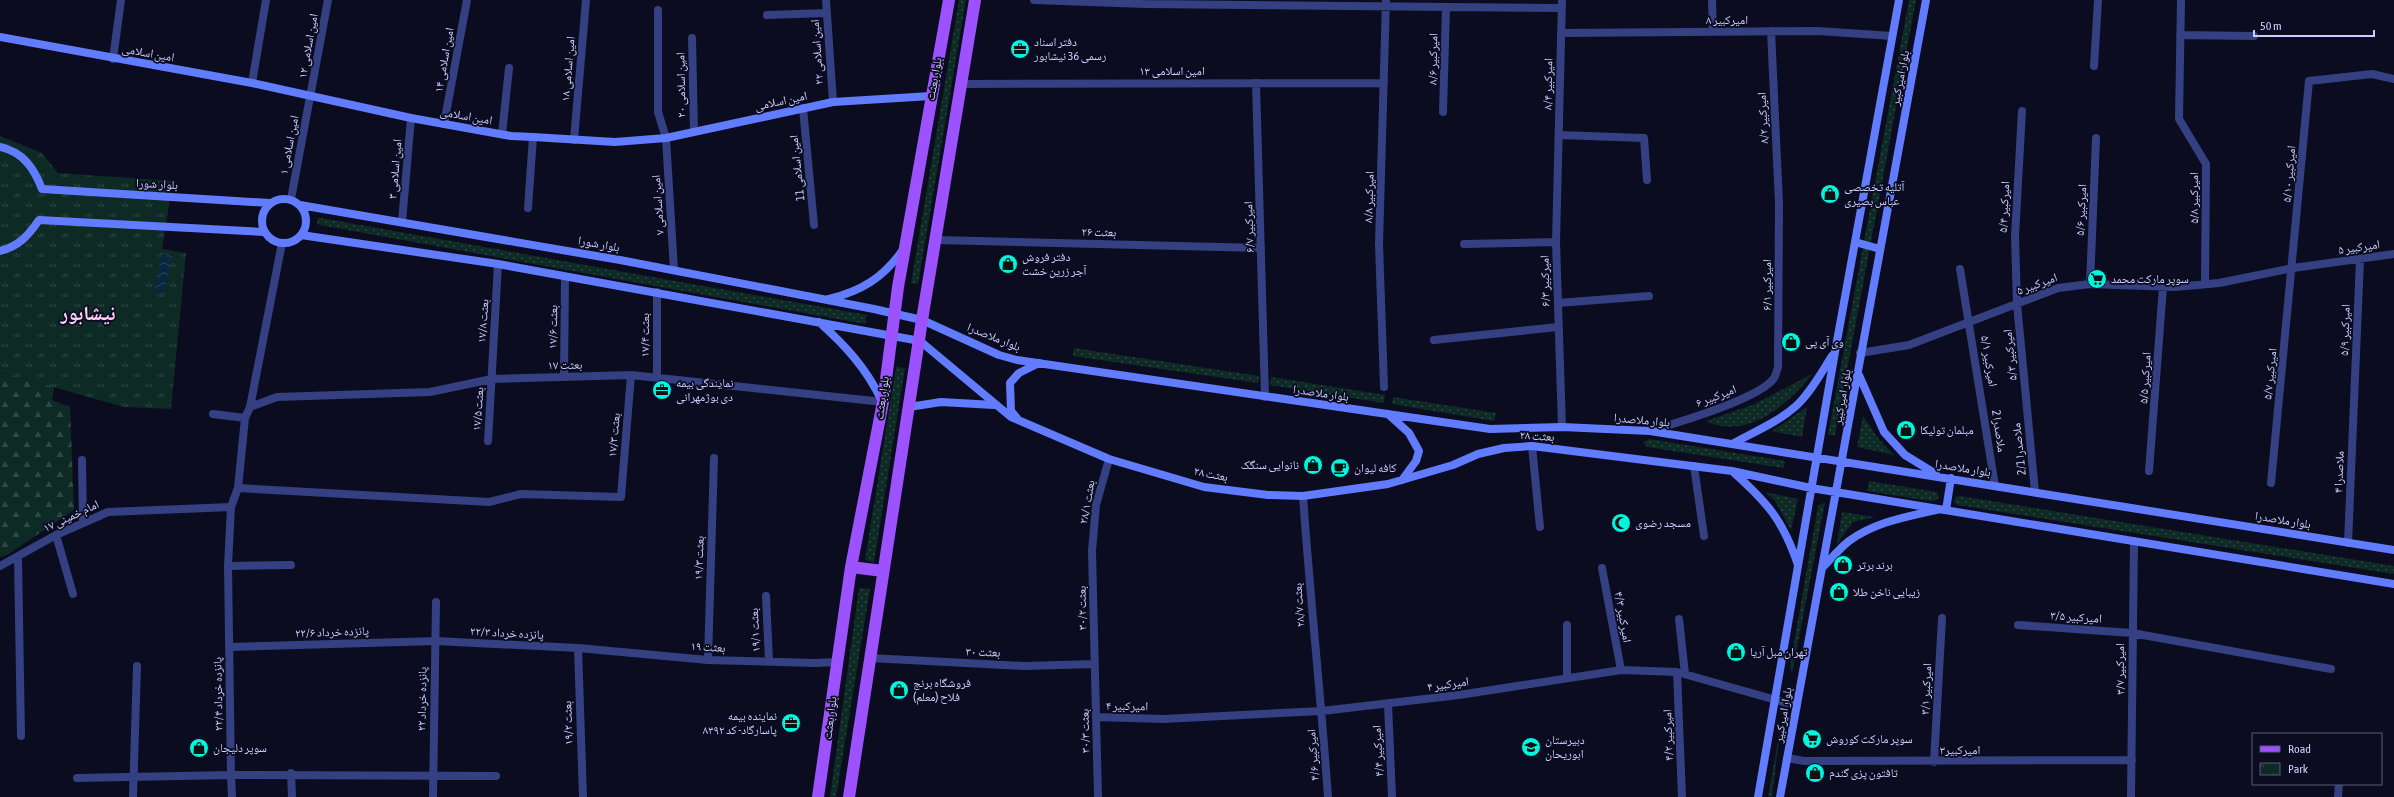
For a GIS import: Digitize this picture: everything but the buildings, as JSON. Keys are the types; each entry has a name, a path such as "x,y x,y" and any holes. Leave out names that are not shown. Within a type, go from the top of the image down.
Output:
{"main road":[{"name":"بلوار بعثت","path":"818,797 851,567 883,402 893,314 949,0"},
{"path":"849,797 922,320 975,0"},
{"name":"بلوار امیرکبیر","path":"1758,797 1776,701 1835,352 1899,0"},
{"name":"بلوار امیرکبیر","path":"1780,797 1859,373 1860,353 1926,0"},
{"name":"امین اسلامی","path":"0,37 113,59 252,83 444,124 502,134 574,140 615,142 666,138 833,102 931,96"},
{"name":"بلوار شورا","path":"0,147 9,149 24,158 36,172 42,189 270,203"},
{"path":"280,198 291,199 300,205 306,220 301,235 293,241 282,243 272,240 264,232 261,222 263,211 270,203 280,198"},
{"name":"بلوار شورا","path":"300,205 674,270 828,299 893,314"},
{"path":"0,251 12,248 28,236 38,220 264,232"},
{"path":"301,235 498,264 890,335"},
{"path":"1855,242 1880,249"},
{"path":"828,299 853,293 875,280 892,265 905,247"},
{"name":"بلوار ملاصدرا","path":"893,314 922,320 999,355 1039,363 1490,429 1562,427 1650,431 1734,443 2394,550"},
{"path":"818,322 855,356 874,383 883,402"},
{"name":"بعثت ۲۸","path":"890,335 920,341 939,355 994,405 1019,421 1109,458 1204,487 1268,495 1303,496 1388,484 1453,465 1478,454 1504,448 1532,446 1694,466"},
{"path":"1734,443 1769,424 1795,407 1812,388 1835,352"},
{"path":"1019,421 1011,411 1010,383 1019,373 1039,363"},
{"path":"1859,373 1884,432 1905,455 1940,477"},
{"path":"909,407 941,402 994,405"},
{"path":"1387,414 1409,433 1419,451 1416,461 1402,480"},
{"path":"1694,466 1732,471 1812,488 2394,584"},
{"path":"1732,471 1757,493 1776,516 1788,537 1798,566"},
{"path":"1944,510 1951,478"},
{"path":"1823,568 1848,541 1870,528 1894,519 1944,510"},
{"path":"851,567 883,571"}],"street":[{"path":"113,59 121,0"},
{"path":"252,83 266,0"},
{"name":"امین اسلامی ۱۲","path":"311,96 328,0"},
{"name":"امین اسلامی ۱۴","path":"444,124 467,0"},
{"name":"امین اسلامی ۱۸","path":"574,140 586,0"},
{"name":"امین اسلامی ۲۲","path":"826,0 833,102"},
{"path":"1034,0 1386,3 1446,7 1562,4"},
{"path":"1712,0 1713,32"},
{"path":"2094,66 2098,0"},
{"name":"امیرکبیر ۵/۸","path":"2181,0 2179,119 2206,164 2205,284"},
{"name":"امیرکبیر ۸/۸","path":"1384,387 1379,244 1386,3"},
{"name":"امیرکبیر ۸/۴","path":"1559,135 1562,4"},
{"name":"امیرکبیر ۸/۶","path":"1443,112 1446,7"},
{"path":"658,10 658,112 666,138"},
{"path":"767,15 827,13"},
{"name":"امیرکبیر ۸","path":"1562,33 1818,30 1892,36"},
{"name":"امیرکبیر ۸/۲","path":"1771,31 1779,203"},
{"path":"2180,35 2254,36"},
{"name":"امین اسلامی ۲۰","path":"692,38 694,132"},
{"path":"502,134 509,68"},
{"name":"امیرکبیر ۵/۱۰","path":"2293,268 2309,81 2372,74 2394,79"},
{"name":"امیرکبیر ۶/۷","path":"1256,83 1263,370 1265,397"},
{"name":"امین اسلامی ۱۳","path":"960,84 1384,83"},
{"name":"امین اسلامی ۱","path":"291,199 311,96"},
{"name":"امین اسلامی 11","path":"803,108 814,225"},
{"name":"امیرکبیر ۵/۴","path":"2017,304 2015,236 2022,111"},
{"name":"امین اسلامی ۳","path":"402,222 411,118"},
{"path":"1559,135 1644,138 1647,180"},
{"name":"امیرکبیر ۶/۳","path":"1559,135 1556,242 1562,427"},
{"path":"528,208 533,137"},
{"name":"امین اسلامی ۷","path":"666,138 674,270"},
{"name":"امیرکبیر ۵/۶","path":"2090,284 2096,138"},
{"name":"امیرکبیر ۶/۱","path":"1778,367 1779,203"},
{"name":"بعثت ۲۶","path":"936,240 1261,248"},
{"path":"1464,244 1556,242"},
{"name":"پانزده خرداد ۲۲/۴","path":"232,797 228,566 231,507 238,488 245,418 250,407 282,243"},
{"name":"امیرکبیر ۵","path":"1860,353 1909,345 2058,288 2090,284 2164,287 2205,284 2293,268 2394,254"},
{"name":"امیرکبیر ۵/۹","path":"2354,402 2360,258"},
{"name":"بعثت ۱۷/۸","path":"492,378 498,264"},
{"name":"امیرکبیر ۵/۷","path":"2271,483 2293,268"},
{"name":"امیرکبیر ۵/۱","path":"1960,269 1983,404"},
{"name":"بعثت ۱۷/۶","path":"564,377 565,277"},
{"name":"امیرکبیر ۵/۵","path":"2150,471 2164,287"},
{"name":"بعثت ۱۷/۴","path":"657,292 657,378"},
{"path":"1558,303 1649,296"},
{"name":"امیرکبیر ۵/۳","path":"2017,304 2027,403"},
{"path":"1434,340 1558,327"},
{"name":"امیرکبیر ۶","path":"1650,431 1707,413 1749,396 1774,379 1778,367"},
{"name":"بعثت ۱۷","path":"250,407 277,397 430,392 492,378 631,375 883,402"},
{"name":"بعثت ۱۷/۳","path":"238,488 489,502 521,494 621,497 631,375"},
{"name":"بعثت ۱۷/۵","path":"488,441 492,378"},
{"name":"ملاصدرا ۴","path":"2348,543 2354,402"},
{"name":"ملاصدرا 2/1","path":"2027,403 2035,492"},
{"name":"ملاصدرا 2","path":"1983,404 1995,486"},
{"path":"213,414 245,418"},
{"path":"1532,446 1540,527"},
{"name":"بعثت ۱۹/۳","path":"708,660 714,458"},
{"name":"بعثت ۲۸/۱","path":"1092,551 1096,504 1109,458"},
{"path":"82,460 83,523"},
{"path":"1694,466 1704,536"},
{"name":"بعثت ۲۸/۷","path":"1303,496 1314,646 1322,711"},
{"name":"امام خمینی ۱۷","path":"0,566 56,535 108,512 231,507"},
{"path":"56,535 73,594"},
{"name":"امیرکبیر ۳/۷","path":"2132,797 2132,633 2134,541"},
{"name":"بعثت ۳۰/۲","path":"1092,551 1095,664"},
{"path":"18,557 21,736"},
{"path":"228,566 291,565"},
{"name":"امیرکبیر ۴/۳","path":"1602,568 1621,670"},
{"name":"بعثت ۱۹/۱","path":"766,596 769,662"},
{"name":"پانزده خرداد ۲۲","path":"432,797 436,602"},
{"name":"امیرکبیر ۳/۱","path":"1934,762 1942,618"},
{"name":"امیرکبیر ۴/۲","path":"1679,619 1682,797"},
{"path":"1567,678 1568,625"},
{"name":"امیرکبیر ۳/۵","path":"2018,625 2132,633 2331,669"},
{"name":"پانزده خرداد ۲۲/۶","path":"229,647 436,641"},
{"name":"پانزده خرداد ۲۲/۳","path":"436,641 578,648"},
{"name":"بعثت ۱۹","path":"578,648 708,660 837,662"},
{"name":"بعثت ۱۹/۲","path":"578,648 582,797"},
{"name":"بعثت ۳۰","path":"870,658 1024,666 1095,664"},
{"name":"بعثت ۳۰/۳","path":"1095,664 1098,797"},
{"path":"132,797 138,666"},
{"name":"امیرکبیر ۴","path":"1096,717 1163,719 1322,711 1388,704 1621,670 1681,673 1797,706"},
{"name":"امیرکبیر ۴/۴","path":"1388,704 1392,797"},
{"name":"امیرکبیر ۴/۶","path":"1322,711 1328,797"},
{"name":"امیرکبیر۳","path":"1787,758 1804,761 1934,762 2132,760"},
{"path":"291,773 292,797"},
{"path":"76,778 132,778 291,773 496,776"},
{"path":"2338,797 2339,785"}],"green space":[{"path":"959,0 966,0 918,284 911,283"},
{"path":"1909,0 1916,0 1835,435 1828,435"},
{"path":"0,136 42,153 58,173 173,181 162,249 186,253 171,409 124,407 0,372"},
{"path":"318,218 867,315 865,324 320,225 317,224"},
{"path":"1074,348 1259,376 1258,383 1073,356"},
{"path":"896,367 905,368 874,562 865,560"},
{"path":"0,372 54,387 52,400 70,407 74,510 7,555 0,557"},
{"path":"1812,374 1792,397 1766,416 1751,423 1737,426 1721,426 1706,421 1755,404"},
{"path":"1271,377 1385,395 1384,403 1270,385"},
{"path":"1393,397 1496,413 1494,421 1392,404"},
{"path":"1807,407 1802,437 1772,431"},
{"path":"1863,416 1877,437 1894,455 1857,447"},
{"path":"1650,439 1785,461 1784,468 1647,447 1643,442"},
{"path":"1869,481 1937,492 1939,497 1937,500 1931,501 1867,491"},
{"path":"1765,492 1798,499 1791,530 1775,501"},
{"path":"1960,496 2394,566 2394,574 1958,505 1954,502 1955,497"},
{"path":"1825,502 1792,674 1790,666 1818,506"},
{"path":"1842,512 1875,517 1853,522 1837,544"},
{"path":"859,588 870,589 836,797 830,797"},
{"path":"1781,723 1772,797 1768,797"}],"water":[{"path":"162,253 172,255 164,294 154,292"}],"place":[{"name":"دفتر اسناد رسمی 36 نیشابور","path":"1020,49"},
{"name":"آتلیه تخصصی عباس بصیری","path":"1830,194"},
{"name":"دفتر فروش آجر زرین خشت","path":"1008,264"},
{"name":"سوپر مارکت محمد","path":"2097,279"},
{"name":"وی آی پی","path":"1791,342"},
{"name":"نمایندگی بیمه دی بوژمهرانی","path":"662,390"},
{"name":"مبلمان تولیکا","path":"1906,430"},
{"name":"نانوایی سنگک","path":"1313,465"},
{"name":"کافه لیوان","path":"1340,468"},
{"name":"مسجد رضوی","path":"1621,523"},
{"name":"برند برتر","path":"1843,565"},
{"name":"زیبایی ناخن طلا","path":"1839,592"},
{"name":"تهران مبل آریا","path":"1736,652"},
{"name":"فروشگاه برنج فلاح (معلم)","path":"899,690"},
{"name":"نماینده بیمه پاسارگاد- کد ۸۳۹۲","path":"791,723"},
{"name":"سوپر مارکت کوروش","path":"1812,739"},
{"name":"دبیرستان ابوریحان","path":"1531,747"},
{"name":"سوپر دلیجان","path":"199,748"},
{"name":"تافتون پزی گندم","path":"1815,773"}],"district":[{"name":"نیشابور","path":"88,313"}]}
